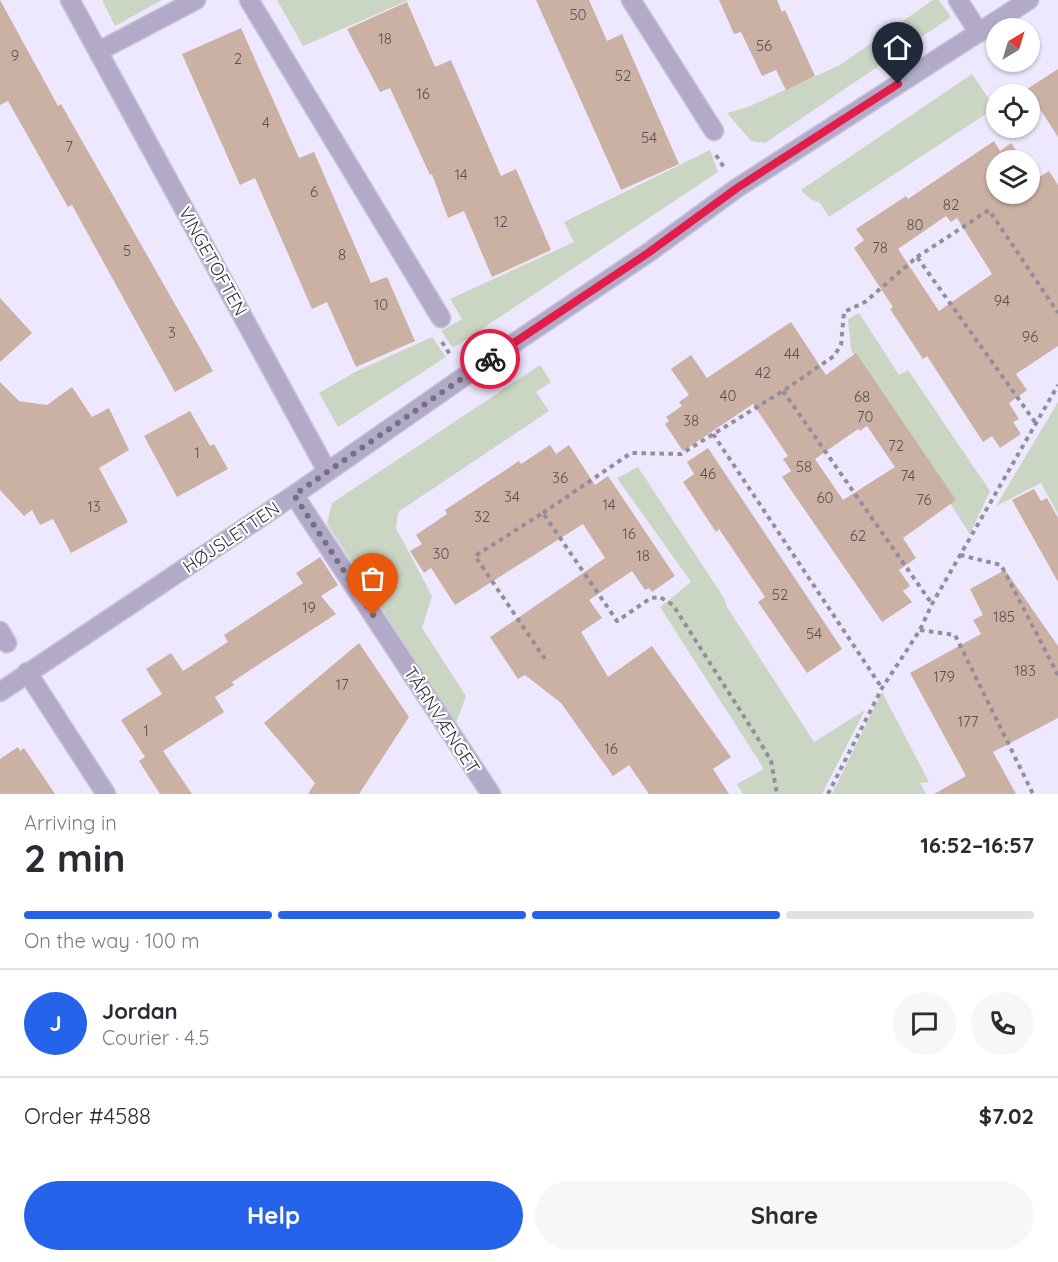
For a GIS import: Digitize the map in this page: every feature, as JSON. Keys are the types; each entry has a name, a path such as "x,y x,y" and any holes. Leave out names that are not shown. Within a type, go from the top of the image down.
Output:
{"street":[{"name":"VINGETOFTEN","path":"70,0 327,471"},
{"path":"99,51 196,0"},
{"path":"249,0 441,318"},
{"path":"631,0 714,131"},
{"path":"958,0 979,33"},
{"name":"HØJSLETTEN","path":"0,692 294,495 648,253 737,188 1029,0"},
{"name":"TÅRNVÆNGET","path":"294,495 491,794"},
{"path":"27,672 106,794"}],"path":[{"path":"714,131 712,149 737,188"},
{"path":"545,659 475,556 631,453 681,454 783,391 834,356 841,345 844,312 865,302 917,257 989,210 1058,313"},
{"path":"917,257 1035,422"},
{"path":"441,318 435,333 465,376"},
{"path":"828,794 882,688 920,630 932,604 1058,385"},
{"path":"783,391 932,604"},
{"path":"713,434 882,688"},
{"path":"543,513 617,621 651,598 660,597 673,605 771,761 777,794"},
{"path":"960,555 1001,566 1058,675"},
{"path":"920,630 955,635 1033,794"}],"green space":[{"path":"102,0 162,0 115,26"},
{"path":"277,0 409,0 303,46"},
{"path":"933,0 939,0 951,17 765,143 751,141 727,113 748,107 840,65"},
{"path":"972,74 986,95 986,114 829,217 820,203 810,199 801,190"},
{"path":"710,150 718,172 453,348 441,331 462,319 450,299 574,242 564,222"},
{"path":"859,313 899,375 908,370 990,491 970,534 851,350 848,319"},
{"path":"432,337 446,357 338,427 319,393 355,372"},
{"path":"540,365 551,382 536,392 549,411 398,512 396,528 432,596 422,628 466,696 456,723 327,524 332,503"},
{"path":"1058,402 1058,514 1041,483 996,506"},
{"path":"638,467 724,598 727,607 814,742 865,710 822,794 743,794 737,784 764,769 660,607 691,582 617,478"},
{"path":"882,692 929,782 920,783 926,794 832,794"}],"building":[{"path":"0,0 58,106 61,104 213,371 175,392 72,205 68,207 8,101 0,105"},
{"path":"536,0 589,0 607,41 622,34 679,164 621,190"},
{"path":"719,0 777,0 782,12 785,10 815,76 786,90 776,70 762,76 741,32 734,34"},
{"path":"407,2 435,67 451,60 501,176 516,169 551,250 492,277 464,211 448,218 432,174 430,175 390,88 380,92 347,29"},
{"path":"241,28 299,158 314,152 371,283 387,277 415,341 356,367 327,302 312,309 255,178 240,185 182,54"},
{"path":"1058,69 1058,137 1040,109 1040,84 1035,84"},
{"path":"994,141 999,150 986,150 986,204 1040,204 1040,177 1049,171 1058,185 1058,346 1016,374 1027,390 1009,403 1019,419 1013,422 1021,434 1000,448 992,436 983,442 927,356 923,359 890,309 893,307 854,248 864,240 856,229 906,196 908,199","holes":["946,216 951,222 957,218 992,274 939,311 898,249"]},
{"path":"1011,143 1016,150 1001,150"},
{"path":"0,298 32,333 0,362"},
{"path":"791,322 826,375 856,353 956,500 903,538 916,558 899,570 910,586 903,591 912,602 882,622 782,477 791,471 783,459 788,456 753,404 683,451 665,424 669,421 666,417 682,406 679,402 689,395 671,369 691,355 707,378","holes":["867,426 895,467 843,500 815,459 858,429 860,431"]},
{"path":"0,382 19,401 47,405 72,387 92,417 109,408 129,450 99,468 128,522 71,553 53,519 40,525 32,510 24,516 0,490"},
{"path":"190,411 210,446 214,444 228,469 177,497 144,436"},
{"path":"550,445 556,454 569,445 595,485 608,476 675,576 652,592 649,588 645,590 632,571 589,600 602,618 581,632 608,677 652,646 731,757 713,769 729,794 649,794 629,765 613,776 561,703 525,675 518,679 490,637 605,558 583,524 455,605 431,568 424,573 410,551 422,544 416,535 447,514 445,510 519,461 521,464"},
{"path":"708,448 842,649 807,673 758,602 765,597 719,529 716,532 683,482 694,474 687,462"},
{"path":"1034,489 1041,501 1047,498 1058,518 1058,582 1012,500"},
{"path":"320,557 338,585 321,596 336,614 232,682 234,685 215,697 224,712 163,751 192,794 160,794 139,761 145,757 121,720 162,694 146,669 171,653 183,671 228,642 224,635 303,583 296,573"},
{"path":"1005,570 1058,646 1058,718 993,752 1016,794 934,794 966,776 910,673 981,634 973,620 983,615 970,589"},
{"path":"359,643 409,717 359,794 308,794 315,783 264,723"},
{"path":"18,747 20,751 24,748 55,794 0,794 0,759"}],"way so far":[{"path":"373,615 294,495 490,359"}],"route":[{"path":"490,359 648,253 737,188 898,84"}]}
